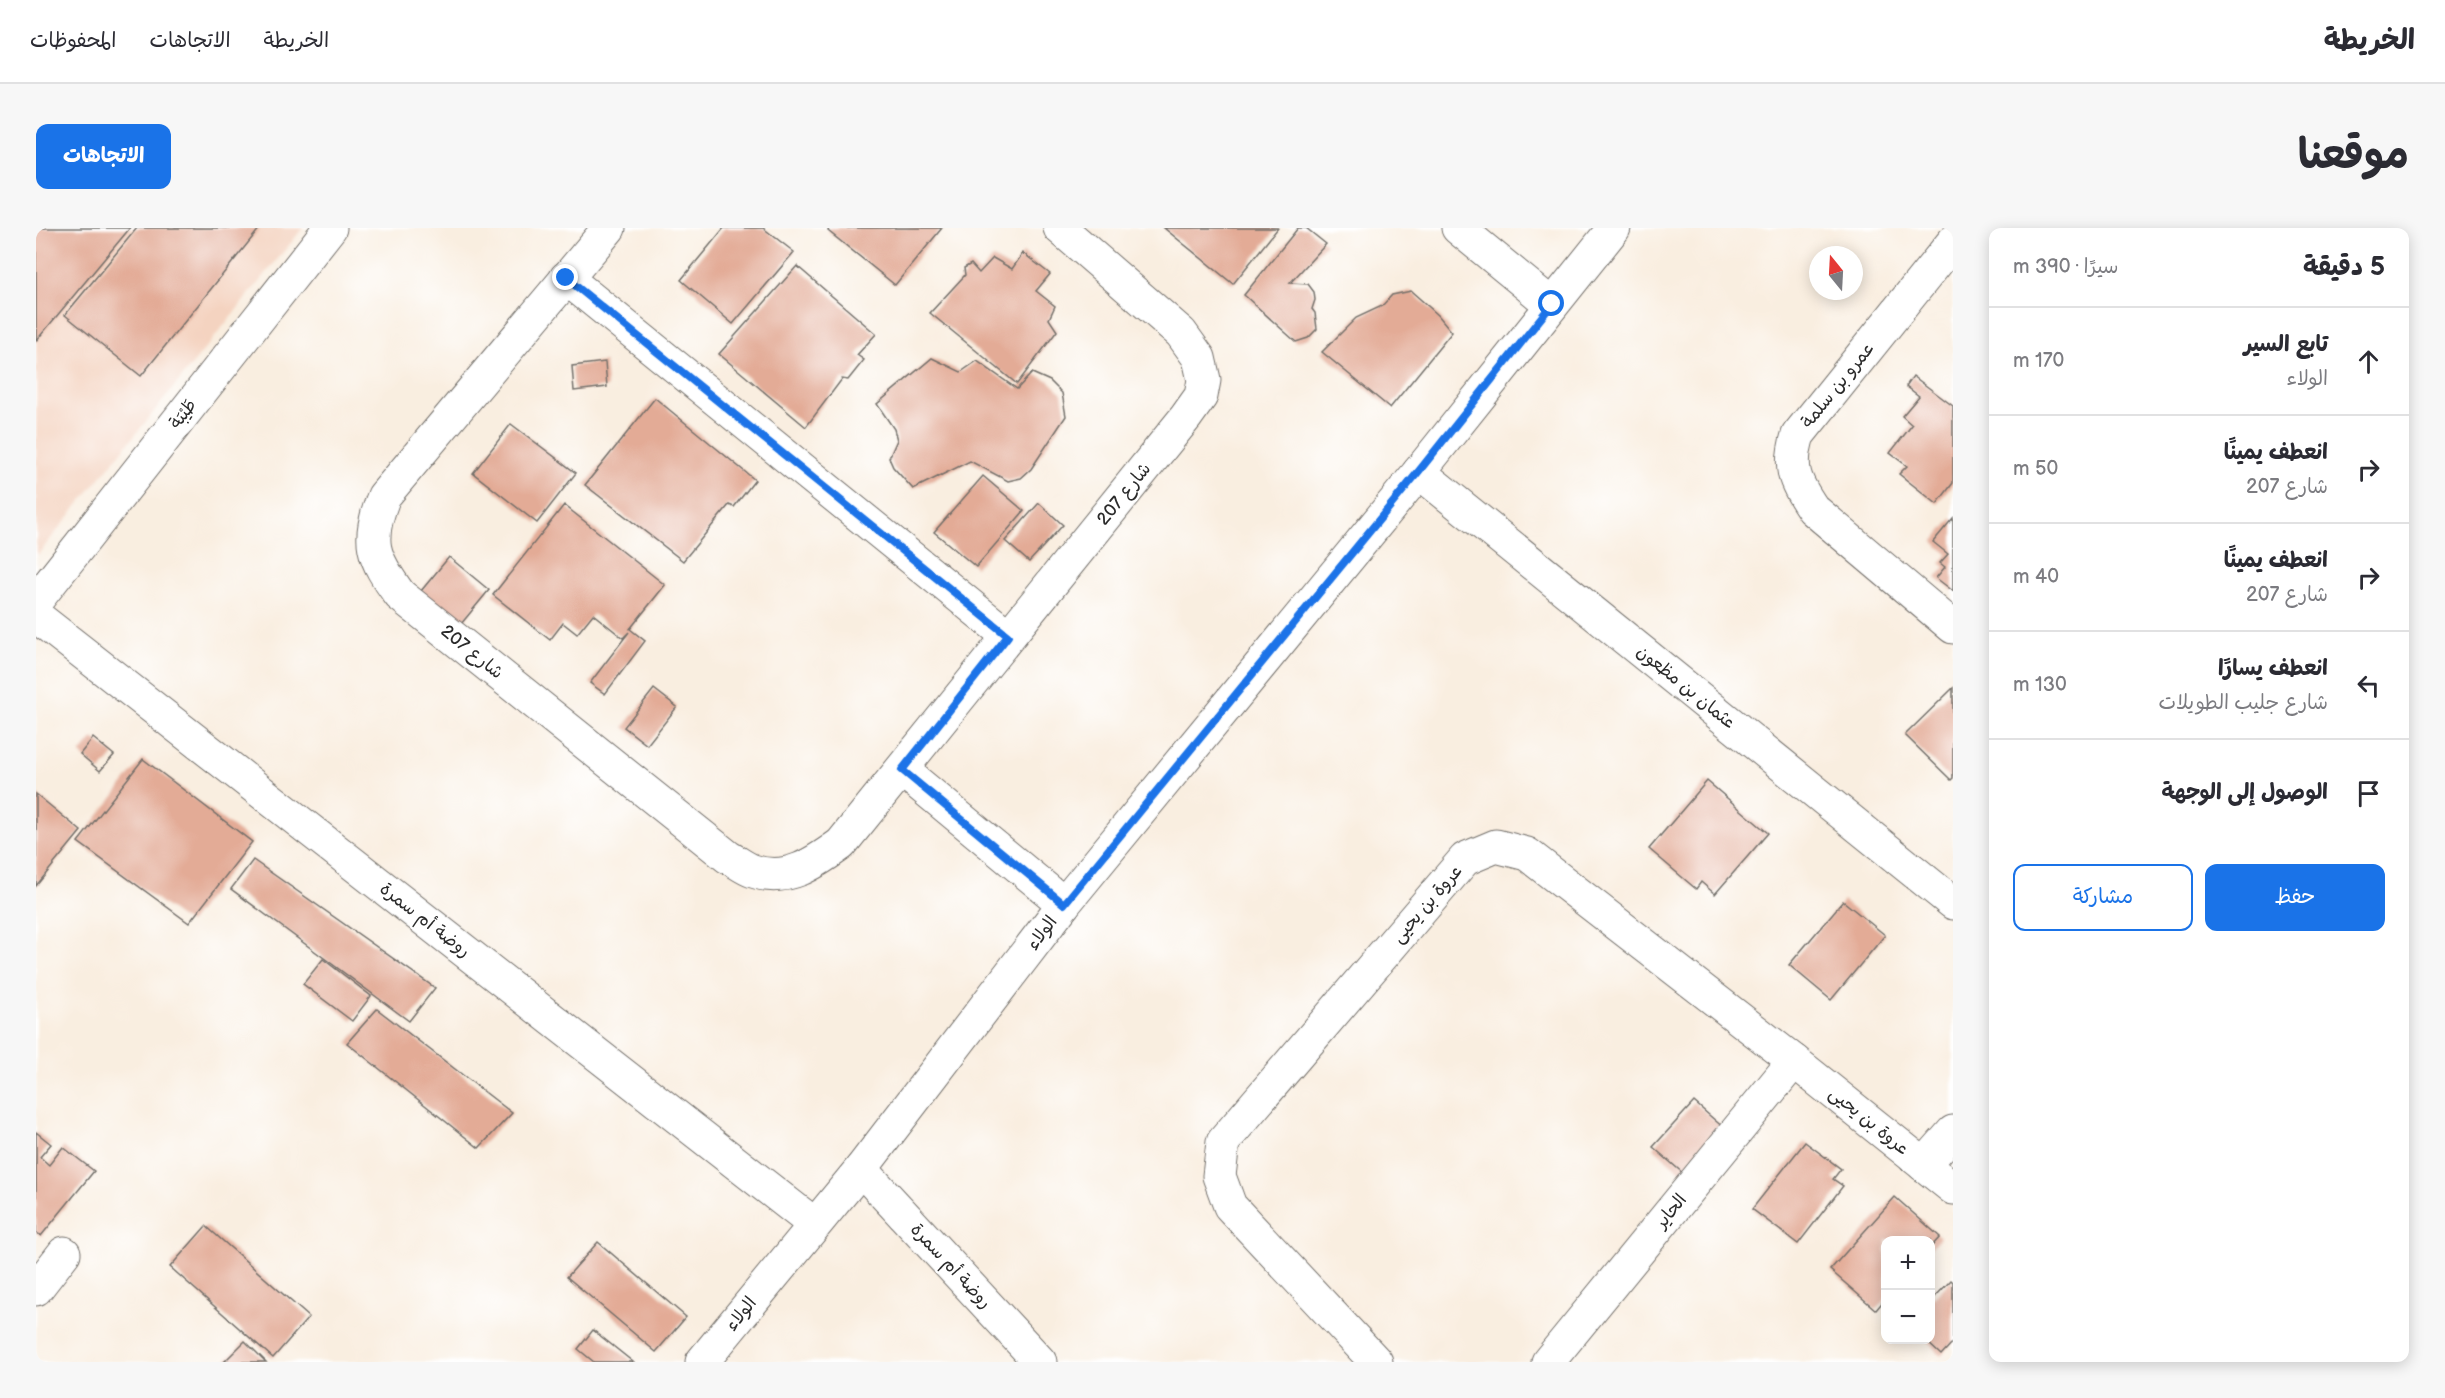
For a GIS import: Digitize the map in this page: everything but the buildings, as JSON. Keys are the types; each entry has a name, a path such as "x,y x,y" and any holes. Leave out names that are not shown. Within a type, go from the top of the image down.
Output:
{"street":[{"name":"طَيْبَة","path":"36,601 330,228"},
{"name":"شارع 207","path":"609,228 384,496 374,522 373,546 382,570 400,595 728,857 753,871 781,875 812,865 841,844 1201,396 1204,380 1199,358 1181,333 1060,228"},
{"path":"1458,228 1552,304"},
{"name":"الولاء","path":"702,1362 861,1169 1064,904 1419,471 1614,228"},
{"name":"عمرو بن سلمة","path":"1953,242 1798,435 1792,456 1793,473 1802,493 1813,509 1953,627"},
{"path":"566,278 1008,636"},
{"name":"عثمان بن مظعون","path":"1419,471 1953,903"},
{"name":"روضة أم سمرة","path":"36,616 814,1224"},
{"path":"902,770 1064,904"},
{"name":"عروة بن يحيى","path":"1376,1362 1230,1206 1219,1176 1223,1142 1465,859 1496,846 1527,854 1794,1061 1953,1188"},
{"name":"الحاير","path":"1548,1362 1794,1061"},
{"name":"عروة بن يحيى","path":"1924,1165 1953,1132"},
{"name":"روضة أم سمرة","path":"861,1169 1041,1362"},
{"path":"36,1288 64,1253"}],"shaded area":[{"path":"36,228 303,228 36,557"}],"route":[{"path":"566,278 1008,636 902,770 1064,904 1419,471 1552,304"}]}
